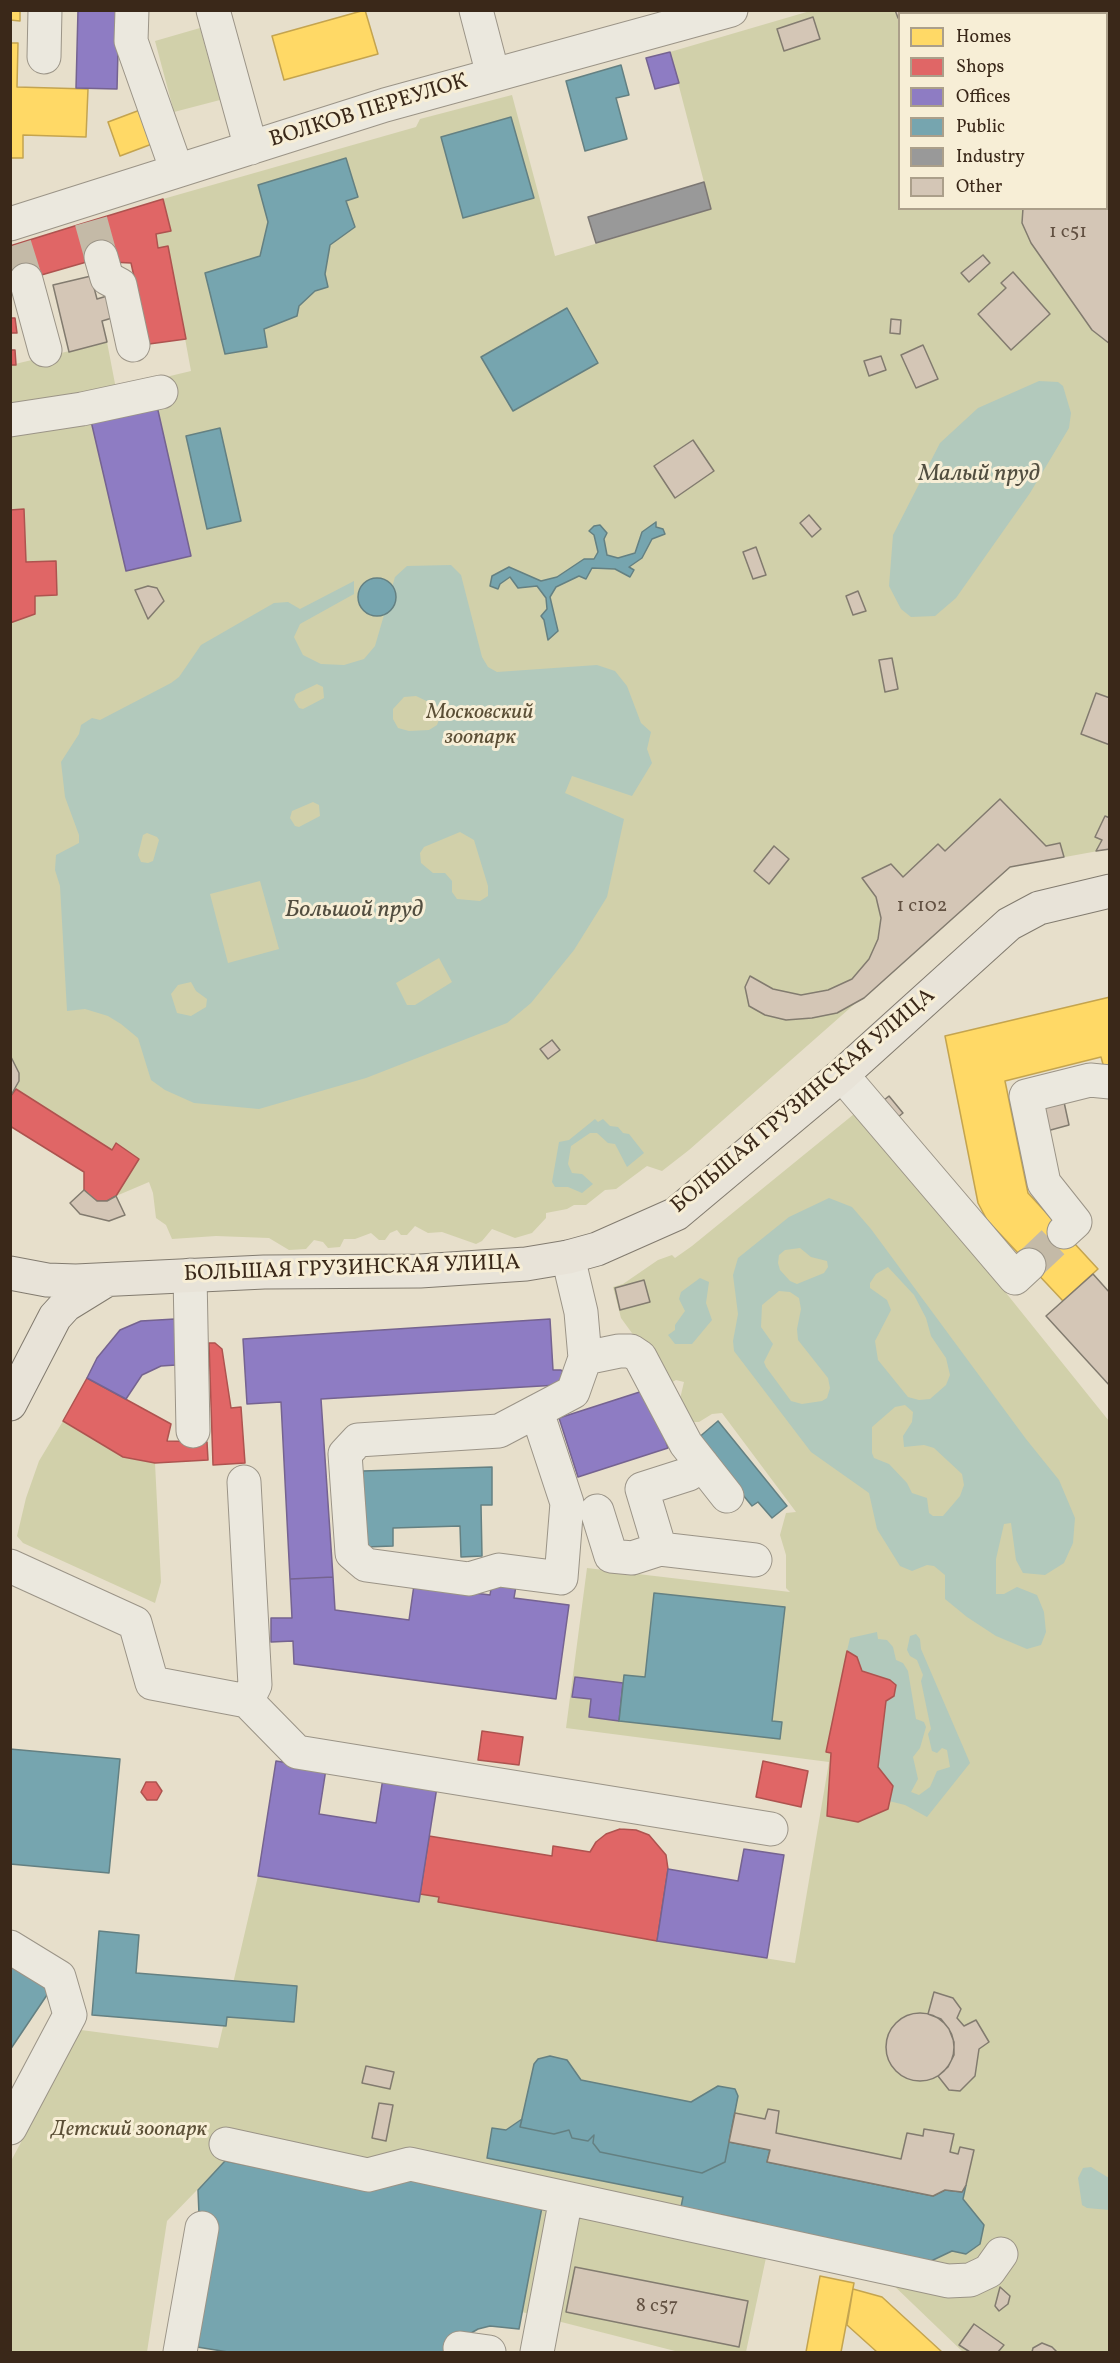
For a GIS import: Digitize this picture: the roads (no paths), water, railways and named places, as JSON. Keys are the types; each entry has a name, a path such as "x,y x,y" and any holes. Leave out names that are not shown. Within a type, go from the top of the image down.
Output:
{"main road":[{"name":"БОЛЬШАЯ ГРУЗИНСКАЯ УЛИЦА","path":"10,1273 47,1280 420,1271 526,1264 568,1257 626,1238 676,1214 842,1075 1009,924 1039,908 1110,891"},
{"path":"10,1404 55,1317 66,1305 110,1278"}],"street":[{"path":"44,57 45,10"},
{"path":"132,10 131,41 177,171"},
{"path":"213,10 251,148"},
{"path":"476,10 493,75"},
{"name":"ВОЛКОВ ПЕРЕУЛОК","path":"12,233 88,211 177,171 251,148 665,20 731,10"},
{"path":"101,257 107,278 120,285 133,345"},
{"path":"26,280 45,351"},
{"path":"10,420 82,409 161,392"},
{"path":"842,1075 1015,1278 1029,1265"},
{"path":"1064,1232 1075,1222 1044,1183 1026,1096 1090,1080 1110,1082"},
{"path":"537,1412 567,1503 561,1578 499,1570 470,1579 366,1565 352,1553 345,1454 358,1440 499,1431 573,1392 585,1358 581,1312 568,1257"},
{"path":"190,1275 193,1431"},
{"path":"585,1358 619,1351 631,1351 640,1357 686,1444 727,1496"},
{"path":"660,1549 642,1489 689,1474 702,1464"},
{"path":"244,1482 255,1685 247,1701"},
{"path":"597,1511 611,1556 632,1558 660,1549 756,1560"},
{"path":"10,1566 135,1623 152,1683 247,1701 297,1752 771,1829"},
{"path":"10,1947 59,1977 70,2015 10,2128"},
{"path":"226,2144 368,2175 410,2164 948,2282 970,2280 989,2271 1001,2254"},
{"path":"537,2352 566,2198"},
{"path":"180,2352 202,2228"}],"water":[{"name":"Малый пруд","path":"1039,381 1058,382 1063,386 1071,413 1069,428 1030,493 956,598 935,616 911,617 901,609 889,586 893,535 940,443 978,408"},
{"name":"Большой пруд","path":"451,565 461,575 482,657 488,667 497,672 597,665 615,671 627,686 641,723 651,732 647,749 652,763 632,796 572,776 565,793 624,819 607,897 574,950 531,1003 507,1023 366,1078 259,1109 194,1103 165,1090 151,1080 138,1038 121,1024 108,1016 85,1009 67,1011 60,886 55,870 56,855 79,843 79,835 65,797 61,762 79,734 81,725 92,718 100,720 171,683 179,677 201,645 274,603 288,602 300,609 354,581 354,594 300,624 294,637 303,655 321,664 344,665 364,659 375,646 395,577 407,566","holes":["317,684 323,687 324,698 303,709 299,708 294,700 296,694","416,696 437,706 441,714 437,725 429,730 409,731 398,728 393,719 393,709 404,697","313,802 319,805 320,816 299,827 295,826 290,818 292,811","460,832 474,840 488,886 488,896 480,901 457,899 452,892 452,881 445,873 433,873 421,863 420,853 424,847","147,833 157,837 159,840 153,861 141,862 138,855 143,835","260,881 279,949 228,963 210,894","439,958 452,982 415,1005 407,1005 396,983","191,982 196,991 207,999 206,1007 191,1016 177,1013 171,994 178,985"]},
{"path":"595,1119 598,1122 603,1119 610,1126 618,1127 623,1133 629,1134 644,1153 627,1167 615,1144 608,1143 597,1133 590,1133 571,1146 568,1164 572,1173 582,1174 593,1184 582,1193 568,1187 555,1187 552,1182 559,1142 569,1140"},
{"path":"829,1198 852,1207 871,1229 1026,1439 1059,1480 1075,1518 1073,1543 1064,1563 1045,1575 1023,1573 1016,1560 1011,1523 1004,1524 996,1559 996,1594 1004,1594 1017,1587 1037,1595 1044,1612 1046,1632 1041,1645 1027,1649 996,1636 967,1617 945,1599 945,1575 934,1566 927,1565 912,1571 900,1566 877,1529 869,1493 811,1452 734,1351 733,1341 738,1314 733,1275 738,1258 789,1217","holes":["800,1248 811,1257 827,1261 828,1267 824,1273 797,1284 790,1281 780,1270 779,1255 785,1250","888,1267 914,1295 926,1318 931,1336 946,1358 950,1375 946,1385 930,1399 919,1400 908,1397 878,1360 875,1341 891,1310 887,1300 870,1288 870,1283 876,1274","779,1291 790,1292 799,1298 801,1309 797,1329 798,1340 828,1378 830,1388 827,1398 802,1404 791,1401 766,1367 764,1362 773,1344 761,1327 762,1305","905,1405 913,1412 912,1422 903,1436 904,1447 924,1445 934,1448 962,1474 964,1485 960,1496 943,1516 933,1516 929,1513 927,1498 912,1493 907,1483 889,1464 874,1458 872,1427 895,1407"]},
{"path":"700,1278 709,1282 706,1303 712,1320 692,1344 675,1344 668,1335 675,1330 675,1325 685,1311 679,1299 681,1292"},
{"path":"877,1632 878,1639 887,1640 893,1647 896,1660 903,1663 908,1671 916,1719 924,1722 926,1727 920,1748 913,1757 918,1779 911,1792 919,1795 930,1787 937,1771 950,1767 947,1750 942,1748 937,1753 932,1751 928,1734 931,1729 921,1681 923,1675 917,1660 910,1656 907,1650 910,1636 916,1634 920,1639 921,1649 970,1763 927,1817 905,1805 889,1801 893,1786 878,1767 886,1701 894,1696 896,1685 890,1680 862,1671 857,1657 847,1651 850,1638"},
{"path":"1091,2167 1109,2178 1109,2210 1087,2208 1082,2205 1078,2178 1083,2168"}],"tunnel":[{"path":"91,221 101,257"},
{"path":"15,245 26,280"},
{"path":"1029,1265 1064,1232"}],"park label":[{"name":"Московский зоопарк","path":"480,726"},
{"name":"Детский зоопарк","path":"129,2131"}]}
